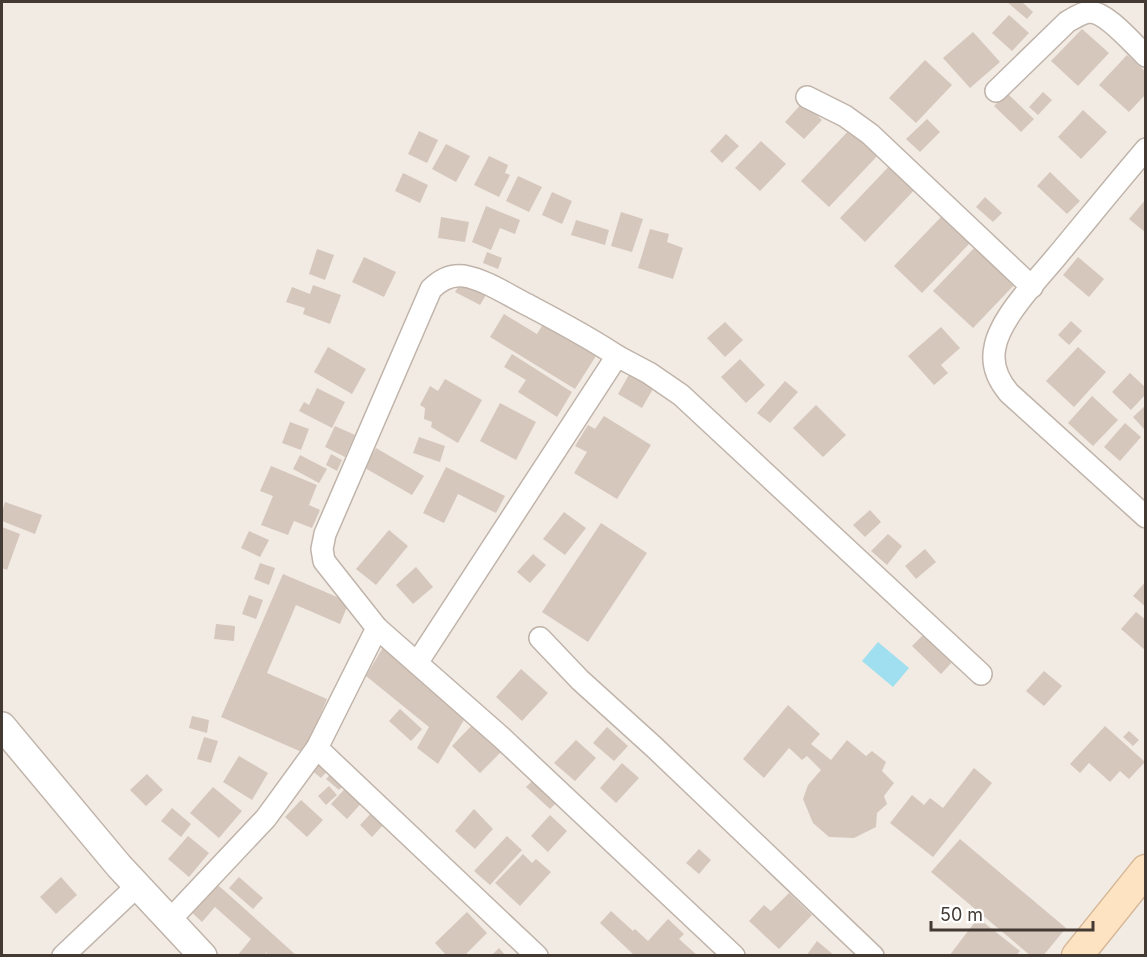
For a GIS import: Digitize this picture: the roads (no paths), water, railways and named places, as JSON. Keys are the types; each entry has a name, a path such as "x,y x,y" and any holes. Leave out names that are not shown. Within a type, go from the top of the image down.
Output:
{"main road":[{"path":"1077,956 1146,870"}],"street":[{"path":"996,91 1068,22 1079,15 1091,12 1104,16 1146,56"},
{"path":"807,97 845,117 870,134 1032,287"},
{"path":"1146,149 1002,326 995,347 994,363 999,381 1009,393 1146,518"},
{"path":"734,956 501,737 377,628 324,561 322,549 325,534 430,289 438,281 451,276 464,276 493,286 582,334 649,373 681,395 981,674"},
{"path":"417,663 617,356"},
{"path":"169,921 266,818 317,747 377,628"},
{"path":"540,639 594,693 654,747 873,956"},
{"path":"2,726 137,886 203,956"},
{"path":"317,747 537,956"},
{"path":"63,956 137,886"}],"water":[{"path":"878,642 909,668 893,687 862,661"}]}
